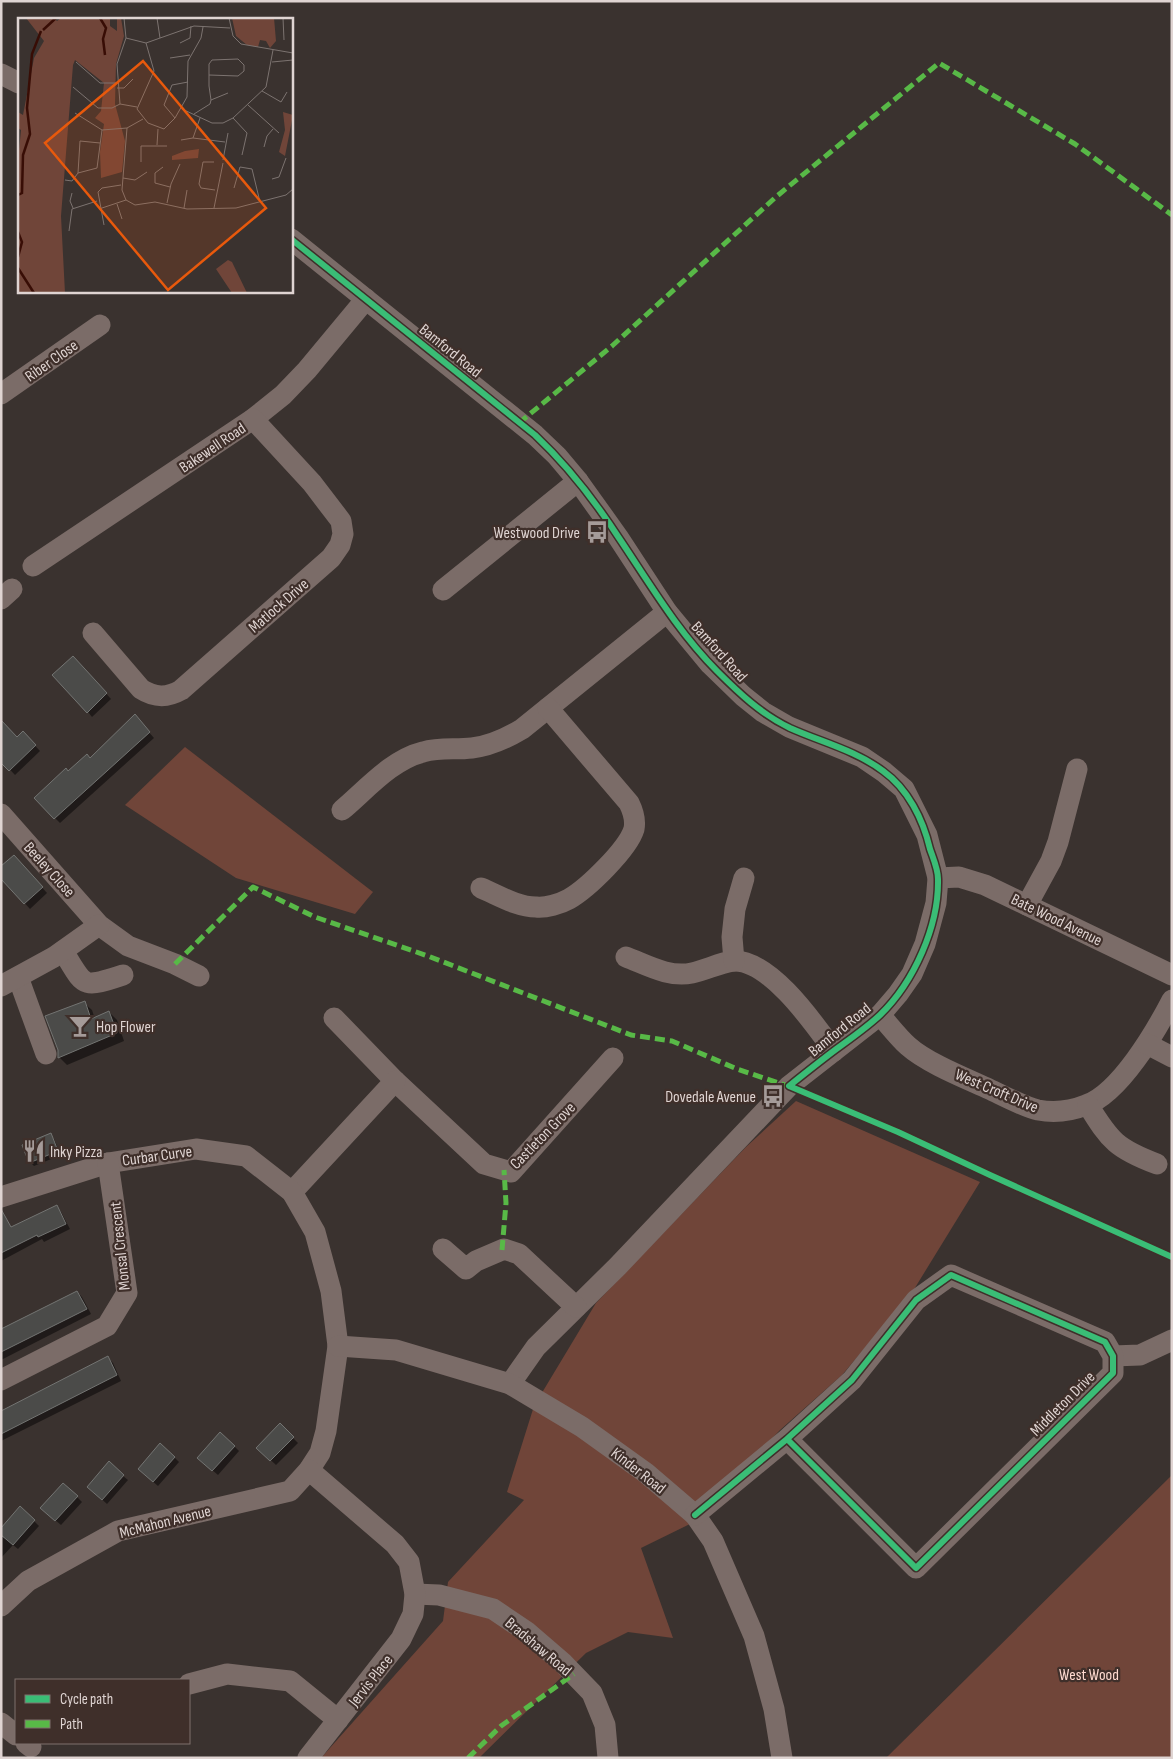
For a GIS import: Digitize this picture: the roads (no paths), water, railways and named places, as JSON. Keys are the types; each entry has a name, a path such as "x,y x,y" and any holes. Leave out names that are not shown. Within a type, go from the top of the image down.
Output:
{"street":[{"name":"Bamford Road","path":"292,240 535,435 557,456 578,481 618,537 668,612 710,664 743,696 763,712 789,728 862,757 884,772 904,789 927,835 938,878 936,902 926,944 912,974 898,994 880,1015 789,1086 576,1307"},
{"name":"Bakewell Road","path":"34,566 252,419 283,395 307,370 366,299"},
{"name":"Riber Close","path":"1,394 100,325"},
{"name":"Matlock Drive","path":"93,633 140,689 149,695 171,696 181,690 331,558 340,545 343,534 341,520 312,483 252,419"},
{"path":"444,590 578,481"},
{"path":"342,810 390,768 408,758 422,752 453,748 472,748 505,738 522,729 668,612"},
{"path":"481,888 520,904 535,907 554,905 569,899 585,887 622,851 634,828 635,815 629,803 548,708"},
{"path":"1027,905 1077,807 1077,769"},
{"name":"Beeley Close","path":"1,814 100,924 128,946 199,976"},
{"path":"734,961 732,936 736,909 744,878"},
{"name":"Bate Wood Avenue","path":"938,878 968,879 1027,905 1172,976"},
{"path":"46,1054 10,982 63,951 100,924"},
{"path":"63,951 78,976 86,983 97,984 123,976"},
{"path":"626,957 674,974 692,973 734,961 758,969 780,985 799,1004 834,1051"},
{"name":"West Croft Drive","path":"880,1015 908,1046 924,1057 1036,1110 1060,1111 1088,1105 1104,1095 1117,1082 1147,1044 1172,1000"},
{"name":"Castleton Grove","path":"334,1018 395,1081 484,1164 510,1172 613,1058"},
{"path":"1147,1044 1172,1057"},
{"path":"292,1192 395,1081"},
{"path":"1088,1105 1109,1137 1118,1145 1133,1156 1157,1164"},
{"name":"Curbar Curve","path":"3,1192 108,1163 196,1148 246,1156 292,1192 315,1232 331,1291 338,1346"},
{"name":"Monsal Crescent","path":"1,1380 107,1326 127,1293 108,1163"},
{"path":"443,1249 466,1269 476,1261 504,1249 519,1254 576,1307 536,1347 510,1384"},
{"path":"696,1515 787,1439 852,1380 916,1300 950,1275 1105,1342 1113,1356 1140,1355 1172,1340"},
{"name":"Kinder Road","path":"338,1346 396,1350 510,1384 582,1426 646,1473 696,1515 713,1541 754,1636 774,1709 782,1758"},
{"name":"McMahon Avenue","path":"1,1606 28,1581 118,1531 290,1491 310,1470 320,1453 326,1431 338,1346"},
{"name":"Middleton Drive","path":"787,1439 916,1568 1113,1373 1113,1356"},
{"path":"310,1470 395,1544 409,1562 415,1594"},
{"name":"Jervis Place","path":"308,1758 401,1639 413,1614 415,1594"},
{"name":"Bradshaw Road","path":"415,1594 439,1595 493,1609 527,1632 563,1663 592,1693 605,1725 608,1758"},
{"path":"190,1684 227,1674 290,1681 338,1720"},
{"path":"1,1722 15,1734"}],"place":[{"name":"Westwood Drive","path":"597,532"},
{"name":"Hop Flower","path":"80,1026"},
{"name":"Dovedale Avenue","path":"773,1096"},
{"name":"Inky Pizza","path":"34,1151"}],"park label":[{"name":"West Wood","path":"1089,1674"}]}
